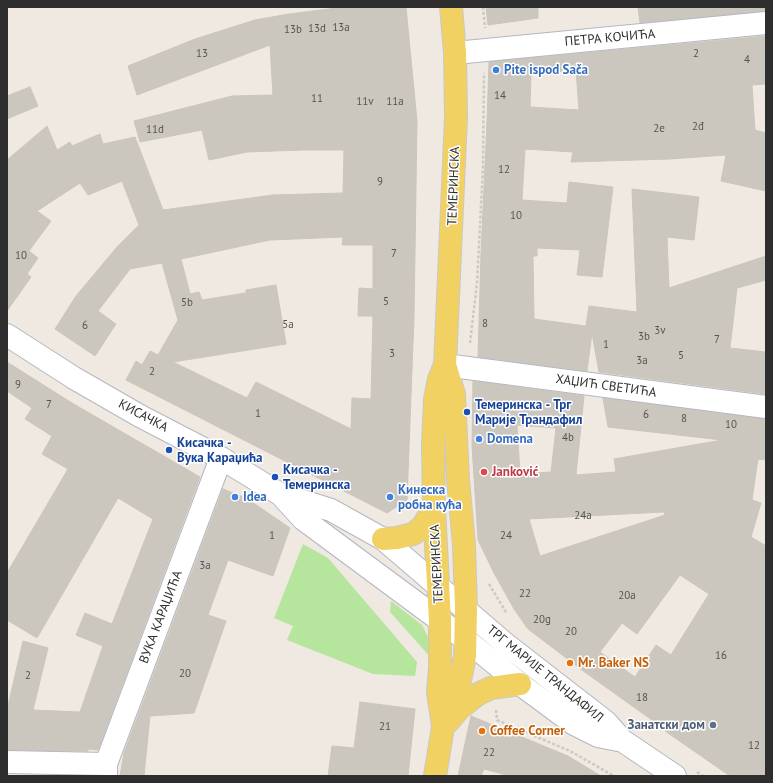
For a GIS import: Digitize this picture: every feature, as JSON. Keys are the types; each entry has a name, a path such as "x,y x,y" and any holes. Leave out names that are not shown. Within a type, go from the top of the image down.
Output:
{"main road":[{"name":"ТЕМЕРИНСКА","path":"443,727 463,671 465,656 466,609 464,545 457,465 454,394 445,365 456,117 455,52 451,7"},
{"name":"ТЕМЕРИНСКА","path":"443,727 438,692 440,668 440,620 434,508 433,445 435,399 439,379 445,365"},
{"path":"383,539 397,538 413,534 422,527 434,508"},
{"path":"435,776 443,727 460,708 478,694 491,688 520,684"}],"street":[{"name":"ПЕТРА КОЧИЋА","path":"455,52 766,23"},
{"name":"КИСАЧКА","path":"7,336 74,378 140,416 221,458 280,494 331,510 383,539 466,609"},
{"name":"ХАЏИЋ СВЕТИЋА","path":"445,365 766,407"},
{"name":"ВУКА КАРАЏИЋА","path":"106,770 221,458"},
{"name":"КИСАЧКА","path":"280,494 304,519 465,639"},
{"name":"ТРГ МАРИЈЕ ТРАНДАФИЛ","path":"466,609 508,646 606,722 623,741"},
{"name":"ТРГ МАРИЈЕ ТРАНДАФИЛ","path":"465,639 520,684 574,724 598,736 623,741 684,772"},
{"path":"7,762 106,770"}],"path":[{"path":"467,368 477,268 483,167 485,50 484,7"},
{"path":"486,580 510,619"},
{"path":"496,707 497,720 570,751 614,776"},
{"path":"684,772 703,776"}],"green space":[{"path":"303,544 328,558 417,662 415,676 373,674 287,640 293,626 274,618"},
{"path":"391,601 422,625 432,645 432,659 390,612"}],"building":[{"path":"345,7 406,7 417,121 414,317 407,500 387,513 126,380 136,361 142,365 150,351 158,355 178,320 162,263 130,269 98,311 116,324 95,356 55,329 76,296 117,247 139,225 122,181 88,195 80,183 37,211 51,221 29,251 38,258 27,274 31,277 7,311 7,160 47,126 57,150 70,142 72,146 100,134 103,144 135,137 163,210 273,195 343,193 344,150 247,152 209,160 202,130 140,142 134,121 232,96 273,95 270,45 137,95 128,66 195,39 255,20","holes":["343,237 342,245 373,245 373,289 359,288 358,316 373,316 371,399 352,398 351,429 256,382 247,398 173,362 286,344 276,285 246,290 246,293 202,300 199,292 190,294 181,259 270,240"]},
{"path":"486,7 538,7 538,18 488,25"},
{"path":"638,7 766,7 766,11 640,23"},
{"path":"766,36 766,84 752,85 755,130 766,133 766,191 721,181 726,155 670,159 571,162 573,152 525,149 522,200 567,203 569,182 613,187 602,277 577,275 580,250 537,248 537,256 533,256 534,319 586,326 589,306 637,312 632,189 699,197 694,240 667,237 669,288 766,256 766,280 737,288 730,348 766,352 766,394 599,372 592,333 587,371 478,357 489,62","holes":["576,70 579,110 530,107 531,74"]},
{"path":"30,87 38,106 7,119 7,96"},
{"path":"7,362 72,403 200,477 98,750 7,750 7,710 23,641 48,648 33,710 80,712 103,646 76,635 85,613 112,624 153,519 118,498 37,638 7,620 7,573 68,469 42,454 52,436 25,419 32,408 7,391"},
{"path":"473,381 584,396 576,475 616,472 614,459 722,440 608,427 603,398 766,419 766,460 758,459 752,500 761,503 751,537 766,546 766,776 730,776 665,731 666,730 586,673 528,629 514,609 478,540 472,446","holes":["517,425 556,428 551,472 520,474","664,512 665,515 540,556 529,519","680,575 709,594 671,655 656,645 635,677 600,652 622,623 637,634"]},
{"path":"223,489 246,498 290,528 273,576 228,560 208,615 226,621 194,713 150,716 144,776 120,776 124,753"},
{"path":"360,702 415,709 408,776 328,776 332,746 354,748"},
{"path":"471,716 568,756 601,776 510,776 484,769 481,776 458,776"}],"place":[{"name":"Pite ispod Sača","path":"496,70"},
{"name":"Темеринска - Трг Марије Трандафил","path":"467,412"},
{"name":"Domena","path":"479,439"},
{"name":"Кисачка - Вука Караџића","path":"169,450"},
{"name":"Janković","path":"484,472"},
{"name":"Кисачка - Темеринска","path":"275,477"},
{"name":"Idea","path":"235,497"},
{"name":"Кинеска робна кућа","path":"390,497"},
{"name":"Mr. Baker NS","path":"570,663"},
{"name":"Занатски дом","path":"713,725"},
{"name":"Coffee Corner","path":"482,731"}]}
